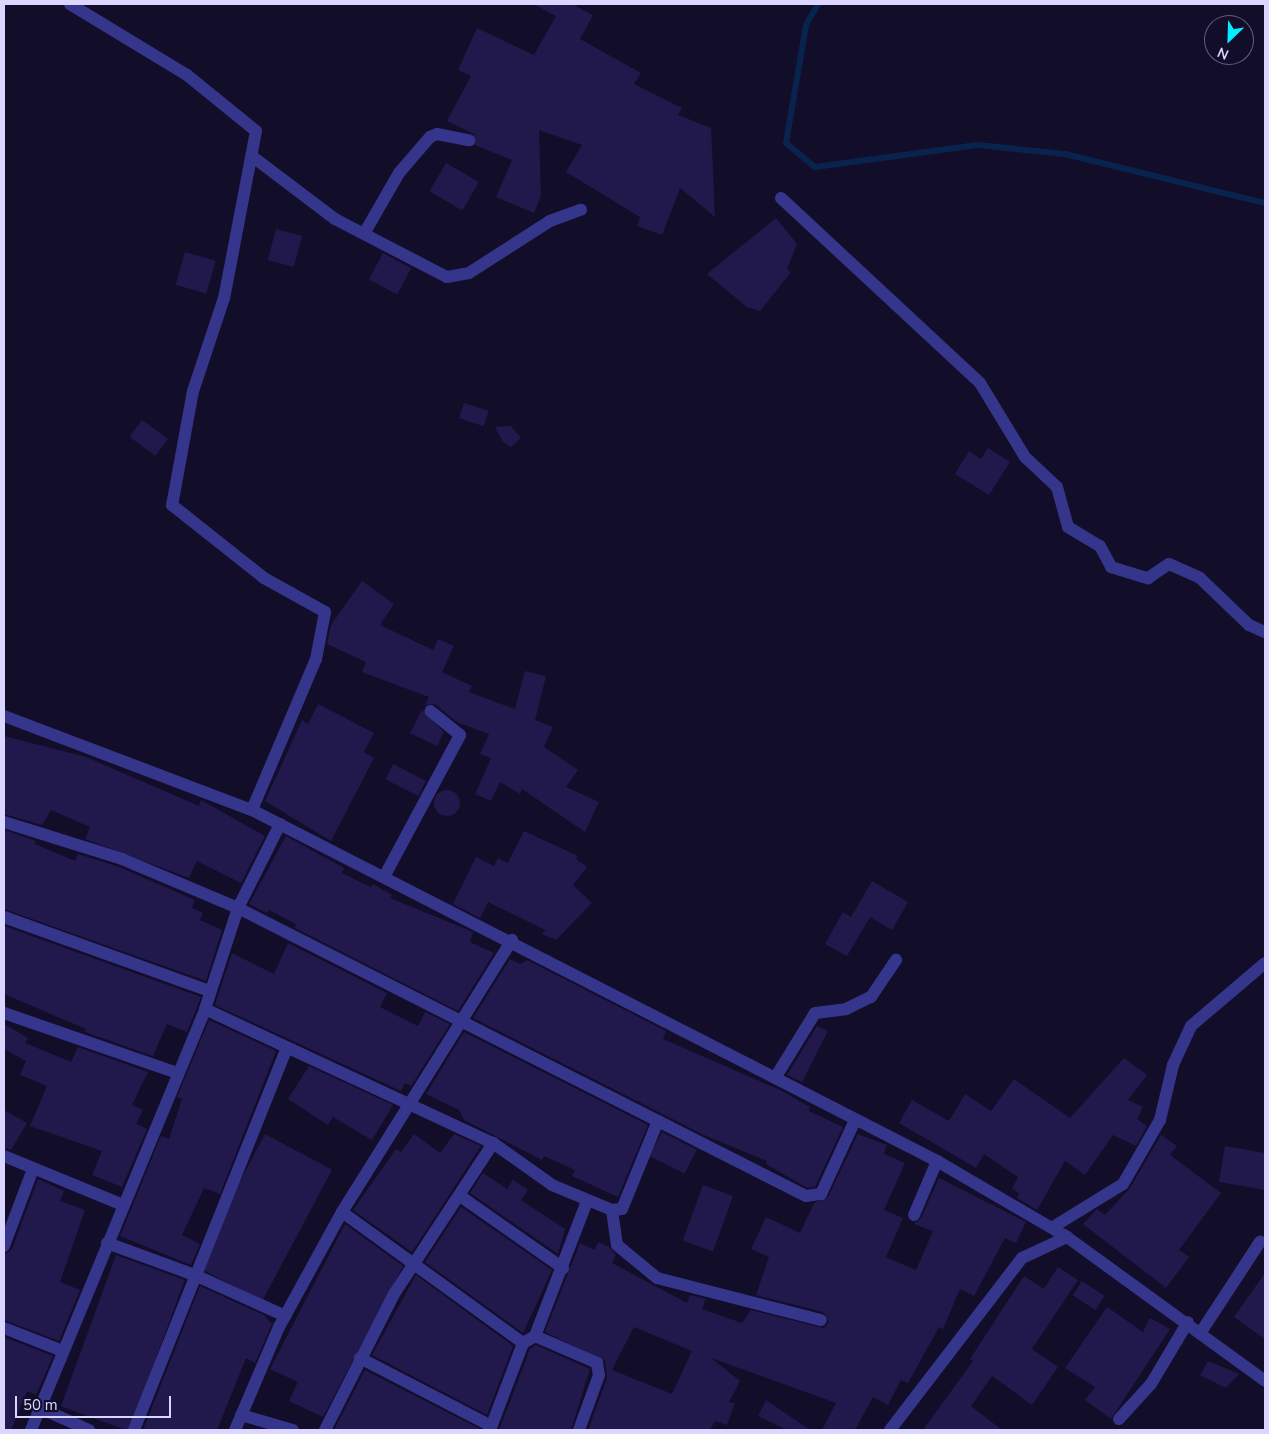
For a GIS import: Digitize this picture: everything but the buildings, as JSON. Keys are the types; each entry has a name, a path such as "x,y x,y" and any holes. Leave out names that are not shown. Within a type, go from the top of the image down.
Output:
{"street":[{"path":"70,4 187,75 255,130 253,157 224,298 193,391 172,505 264,578 325,612 316,659 252,810"},
{"path":"365,232 399,173 430,137 437,134 470,140"},
{"path":"253,157 335,219 365,232 438,274 457,278 550,221 581,210"},
{"path":"781,198 980,383 1025,457 1057,488 1068,527 1100,546 1111,567 1148,578 1169,564 1200,578 1249,625 1265,632"},
{"path":"384,877 460,735 430,711"},
{"path":"4,716 252,810 512,940 854,1120 937,1161 1067,1236 1188,1322 1265,1381"},
{"path":"4,822 122,859 238,908 814,1198 821,1194 854,1120"},
{"path":"31,1430 60,1350 107,1244 204,1009 238,908 280,824"},
{"path":"4,917 209,991"},
{"path":"235,1430 285,1316 342,1212 410,1103 465,1022 512,940"},
{"path":"776,1078 815,1013 846,1009 871,997 896,960"},
{"path":"1053,1227 1123,1184 1160,1120 1173,1065 1191,1026 1265,963"},
{"path":"204,1009 493,1143 544,1180 587,1201 612,1210 622,1209 658,1121"},
{"path":"4,1013 177,1072"},
{"path":"134,1430 287,1048"},
{"path":"325,1430 360,1358 415,1262 493,1143"},
{"path":"4,1156 123,1205"},
{"path":"914,1215 937,1161"},
{"path":"4,1246 33,1169"},
{"path":"460,1196 563,1268"},
{"path":"360,1358 490,1428 523,1343 535,1336 563,1268 587,1201"},
{"path":"612,1210 617,1244 657,1278 821,1320"},
{"path":"342,1212 415,1262 523,1343"},
{"path":"890,1430 1022,1258 1067,1236"},
{"path":"1201,1332 1260,1242"},
{"path":"107,1244 196,1276 285,1316"},
{"path":"1119,1419 1151,1384 1188,1322"},
{"path":"4,1328 60,1350"},
{"path":"535,1336 597,1363 599,1375 579,1430"},
{"path":"40,1408 90,1430"},
{"path":"241,1415 293,1430"}],"waterway":[{"path":"818,4 806,25 786,143 815,167 978,145 1065,154 1265,203"}]}
